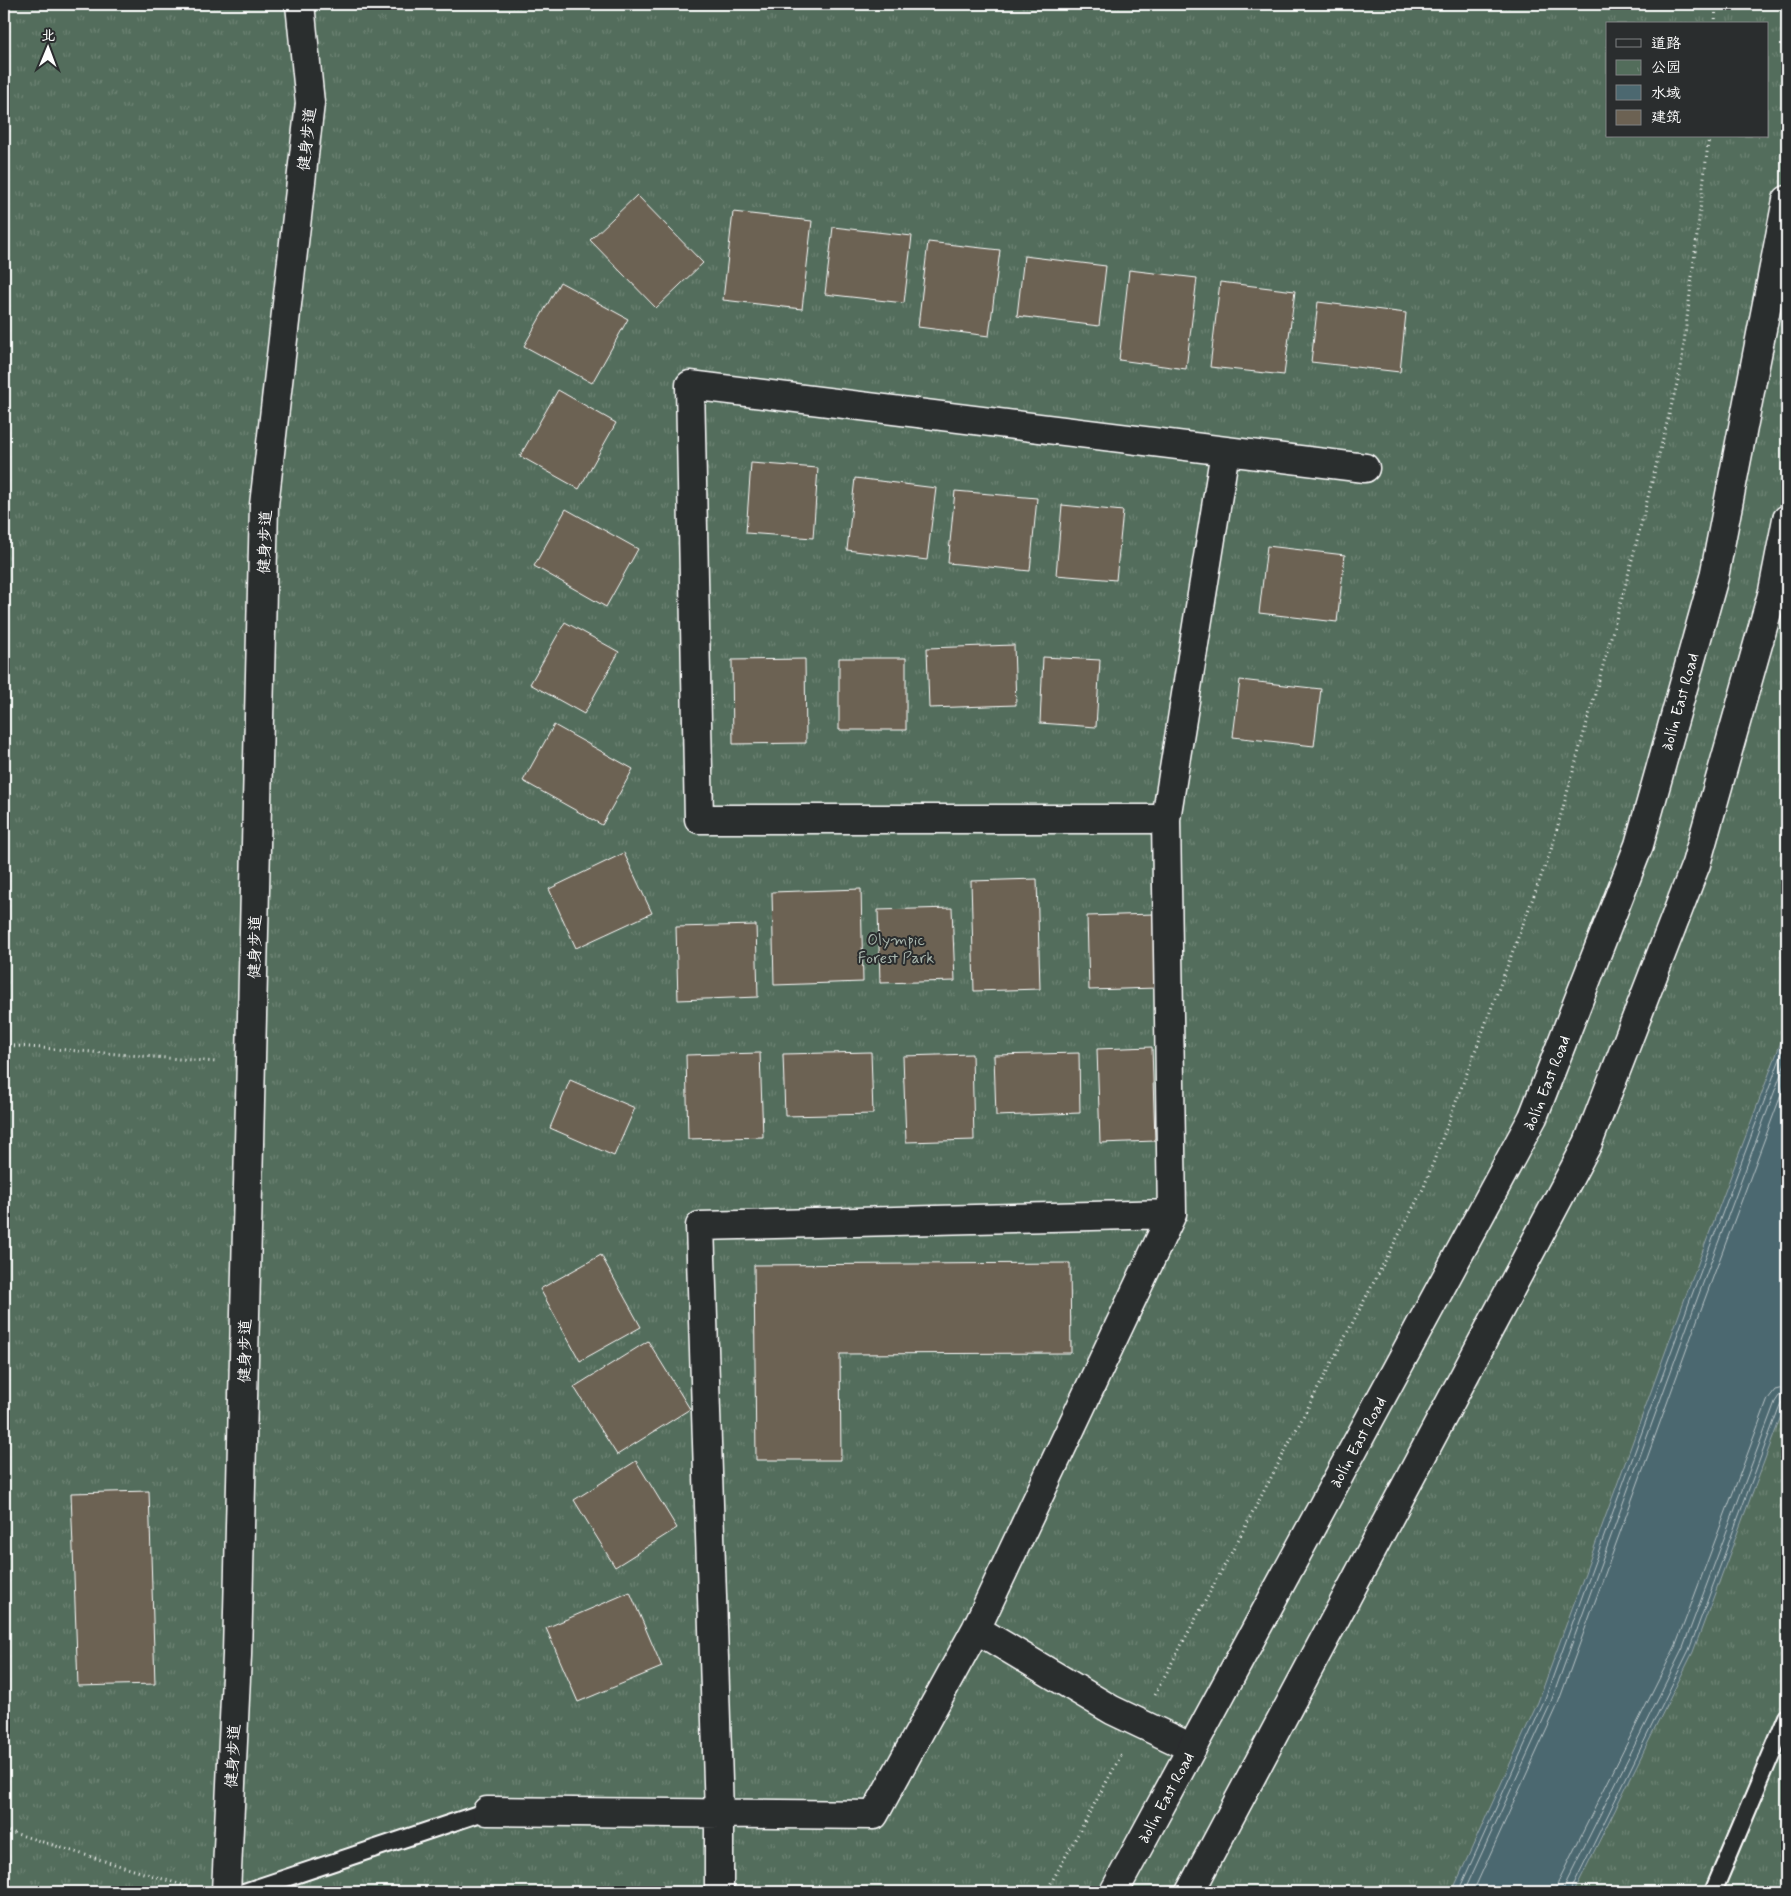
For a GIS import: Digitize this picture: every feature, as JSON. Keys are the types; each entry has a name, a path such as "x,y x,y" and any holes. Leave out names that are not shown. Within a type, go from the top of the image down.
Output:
{"street":[{"name":"健身步道","path":"226,1892 237,1655 264,505 310,103 300,4"},
{"name":"àolín East Road","path":"1114,1892 1533,1118 1639,845 1714,577 1787,200"},
{"path":"1166,819 699,819 690,385 1365,468"},
{"path":"488,1811 874,1816 976,1629 1172,1214 1166,819 1226,451"},
{"path":"1190,1892 1588,1143 1696,864 1773,591 1787,519"},
{"path":"719,1892 719,1813 700,1226 1172,1214"},
{"path":"976,1629 1112,1710 1192,1748"}],"lane":[{"path":"1713,1892 1787,1717"},
{"path":"244,1892 488,1811"}],"path":[{"path":"1715,22 1716,4"},
{"path":"1046,1892 1235,1546 1424,1187 1551,850 1624,591 1681,368 1709,138"},
{"path":"4,1045 251,1064"},
{"path":"4,1830 198,1890"}],"green space":[{"name":"Olympic Forest Park","path":"4,4 1787,4 1787,1892 4,1892"}],"water":[{"path":"1787,1026 1787,1400 1693,1652 1574,1892 1452,1892 1538,1702 1685,1298"}],"building":[{"path":"637,195 703,263 656,308 590,240"},
{"path":"733,212 812,221 802,309 723,300"},
{"path":"833,227 912,236 904,303 825,294"},
{"path":"928,242 1000,250 989,336 918,327"},
{"path":"1024,256 1106,266 1099,326 1017,316"},
{"path":"1129,270 1197,278 1186,369 1119,360"},
{"path":"560,282 628,319 592,383 524,346"},
{"path":"1220,282 1295,291 1284,375 1210,367"},
{"path":"1318,302 1406,313 1400,372 1311,362"},
{"path":"558,390 616,423 579,489 520,456"},
{"path":"751,463 818,468 813,538 746,533"},
{"path":"855,478 936,488 927,560 847,550"},
{"path":"955,491 1037,498 1030,571 948,563"},
{"path":"1062,505 1123,511 1116,580 1056,575"},
{"path":"566,509 638,549 606,607 534,566"},
{"path":"1267,546 1345,555 1337,622 1259,613"},
{"path":"565,622 619,652 584,714 530,684"},
{"path":"1014,645 1016,705 929,708 927,648"},
{"path":"1043,657 1100,660 1096,727 1040,723"},
{"path":"839,658 906,658 906,730 839,730"},
{"path":"805,659 806,743 733,744 732,660"},
{"path":"1240,680 1321,689 1314,746 1233,737"},
{"path":"554,725 633,769 602,825 523,781"},
{"path":"624,853 652,913 576,948 549,889"},
{"path":"1037,879 1040,989 974,991 971,881"},
{"path":"861,889 863,982 774,985 772,892"},
{"path":"952,908 955,981 880,983 878,910"},
{"path":"1154,914 1157,988 1089,990 1087,916"},
{"path":"756,925 758,997 678,1000 676,927"},
{"path":"1152,1047 1155,1141 1100,1143 1097,1049"},
{"path":"871,1052 873,1114 785,1116 783,1054"},
{"path":"760,1053 763,1137 688,1139 686,1055"},
{"path":"1079,1053 1080,1113 996,1116 994,1055"},
{"path":"972,1054 974,1140 906,1142 903,1056"},
{"path":"570,1080 635,1108 614,1156 550,1128"},
{"path":"601,1255 641,1327 580,1361 540,1289"},
{"path":"1070,1263 1071,1353 840,1354 841,1460 756,1460 754,1265"},
{"path":"648,1341 690,1409 617,1455 574,1387"},
{"path":"636,1461 677,1528 615,1567 574,1500"},
{"path":"149,1491 155,1684 78,1686 71,1493"},
{"path":"630,1592 662,1667 578,1702 546,1628"}]}
